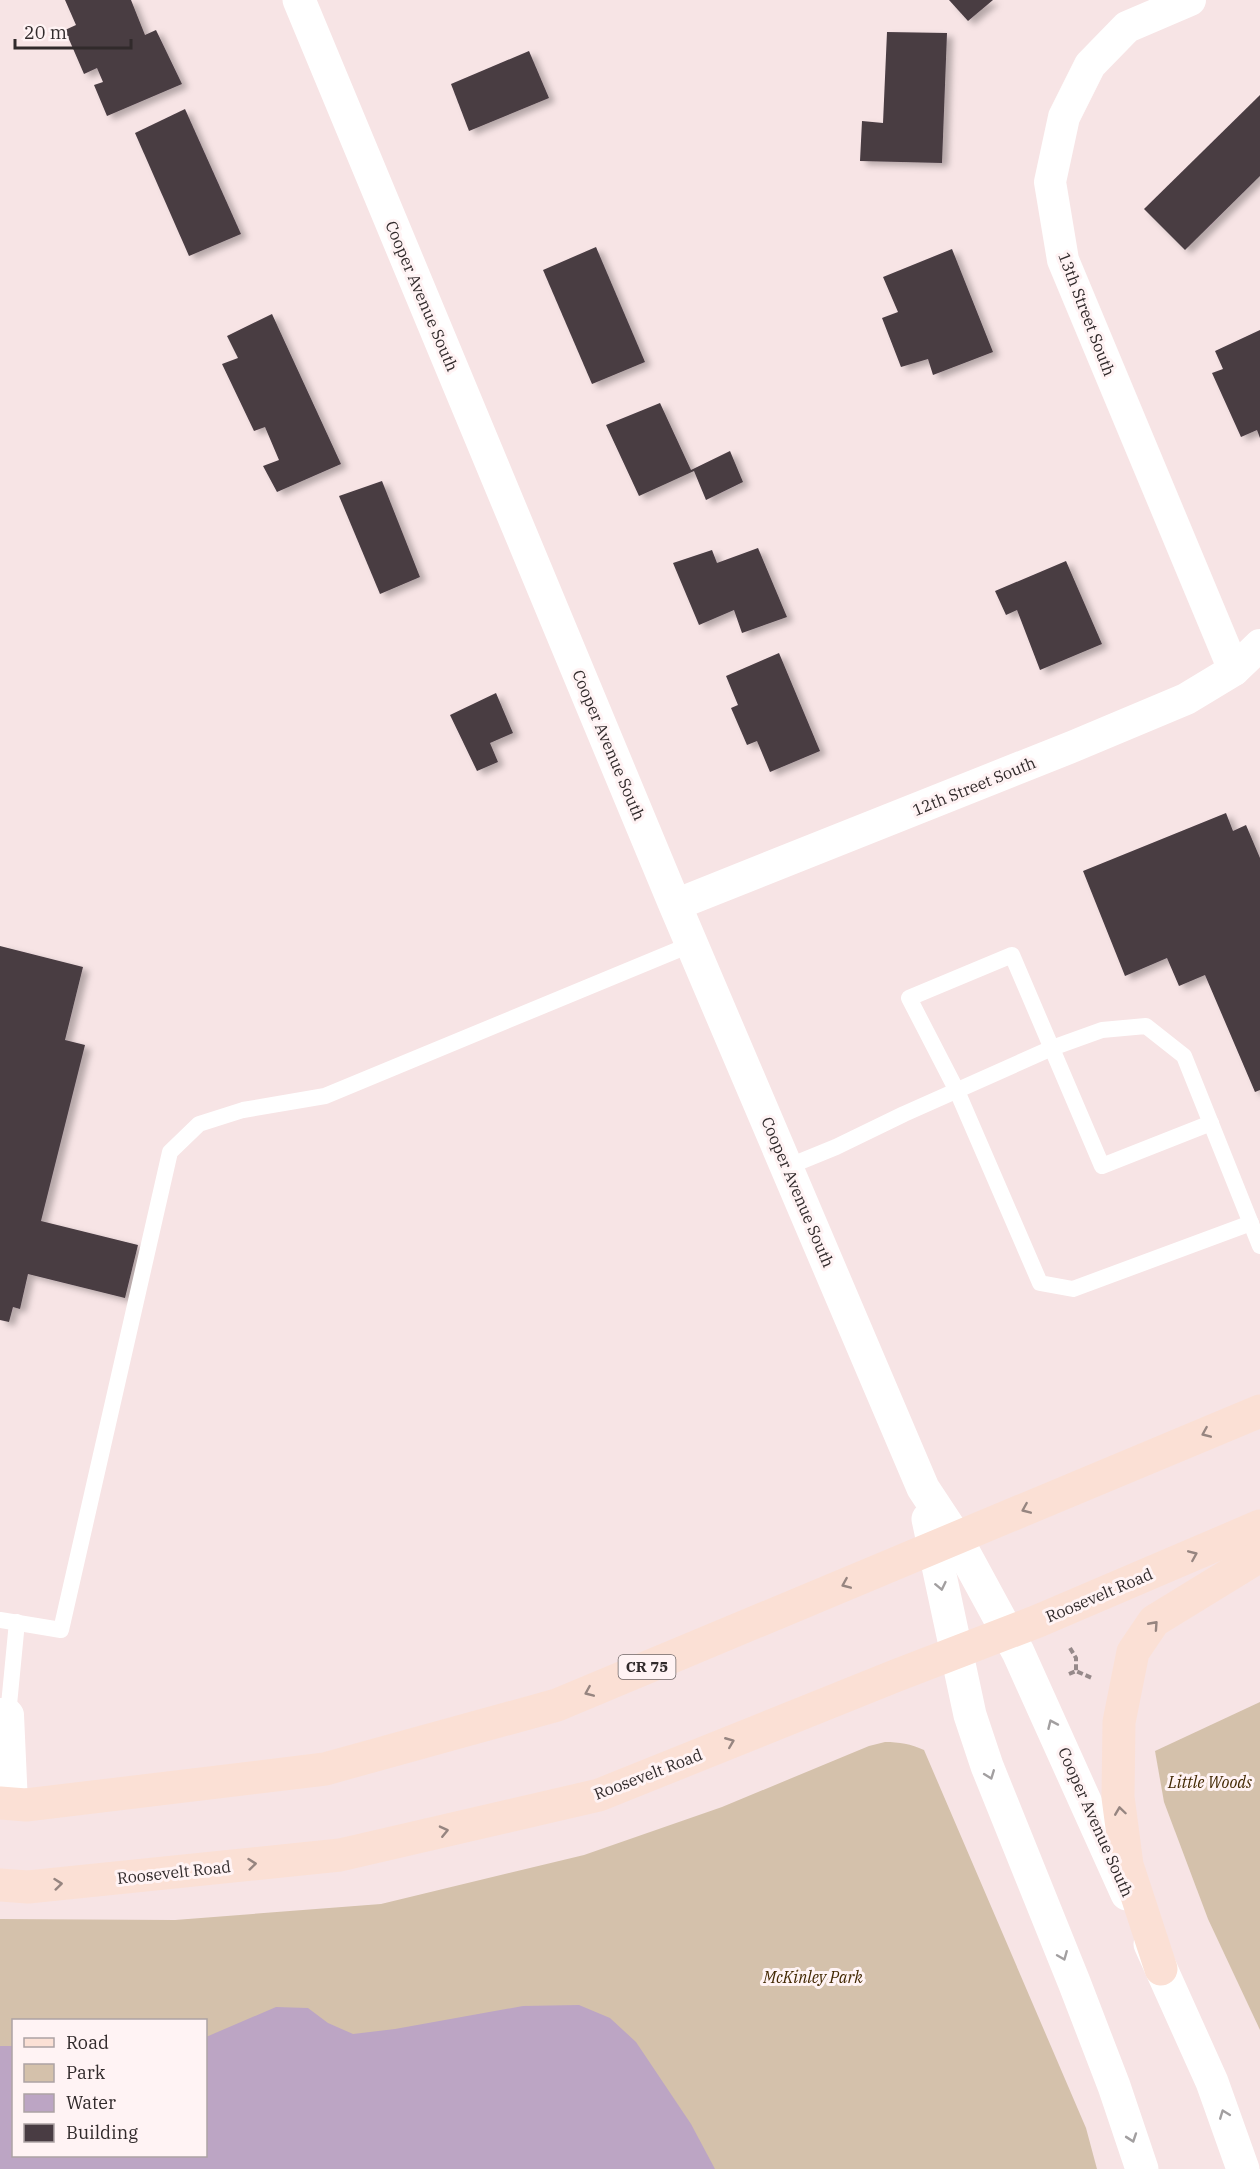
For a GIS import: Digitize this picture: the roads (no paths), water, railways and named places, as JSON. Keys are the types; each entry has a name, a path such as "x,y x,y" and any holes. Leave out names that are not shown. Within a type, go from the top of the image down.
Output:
{"main road":[{"name":"CR 75","path":"6,1803 26,1805 325,1769 557,1705 1260,1411"},
{"name":"Roosevelt Road","path":"0,1885 28,1887 340,1855 599,1795 1008,1632 1260,1526"},
{"path":"1161,1969 1128,1865 1118,1797 1119,1722 1133,1652 1154,1621 1260,1556"}],"street":[{"name":"Cooper Avenue South","path":"299,0 675,905 923,1488 944,1543 956,1652 970,1715 987,1766 1114,2086 1142,2169"},
{"name":"13th Street South","path":"1190,0 1127,27 1090,65 1064,117 1050,182 1063,260 1234,670"},
{"name":"12th Street South","path":"675,905 1186,699 1234,670 1260,645"},
{"name":"Cooper Avenue South","path":"944,1543 1008,1632 1035,1688 1212,2082 1243,2169"},
{"path":"4,1715 6,1803"}],"lane":[{"path":"4,1715 8,1621 62,1630 170,1152 199,1124 243,1110 325,1096 692,944"},
{"path":"1211,1123 1102,1166 1012,955 909,998 957,1091 1040,1283 1073,1289 1251,1223"},
{"path":"787,1167 836,1147 1052,1048 1102,1030 1146,1026 1184,1056 1260,1246"}],"water":[{"path":"579,2005 610,2018 636,2042 691,2124 715,2169 0,2169 0,2046 12,2046 12,2157 207,2157 207,2037 276,2007 308,2008 328,2023 353,2034 395,2029 523,2006"}],"park label":[{"name":"Little Woods","path":"1210,1782"},
{"name":"McKinley Park","path":"813,1977"}]}
